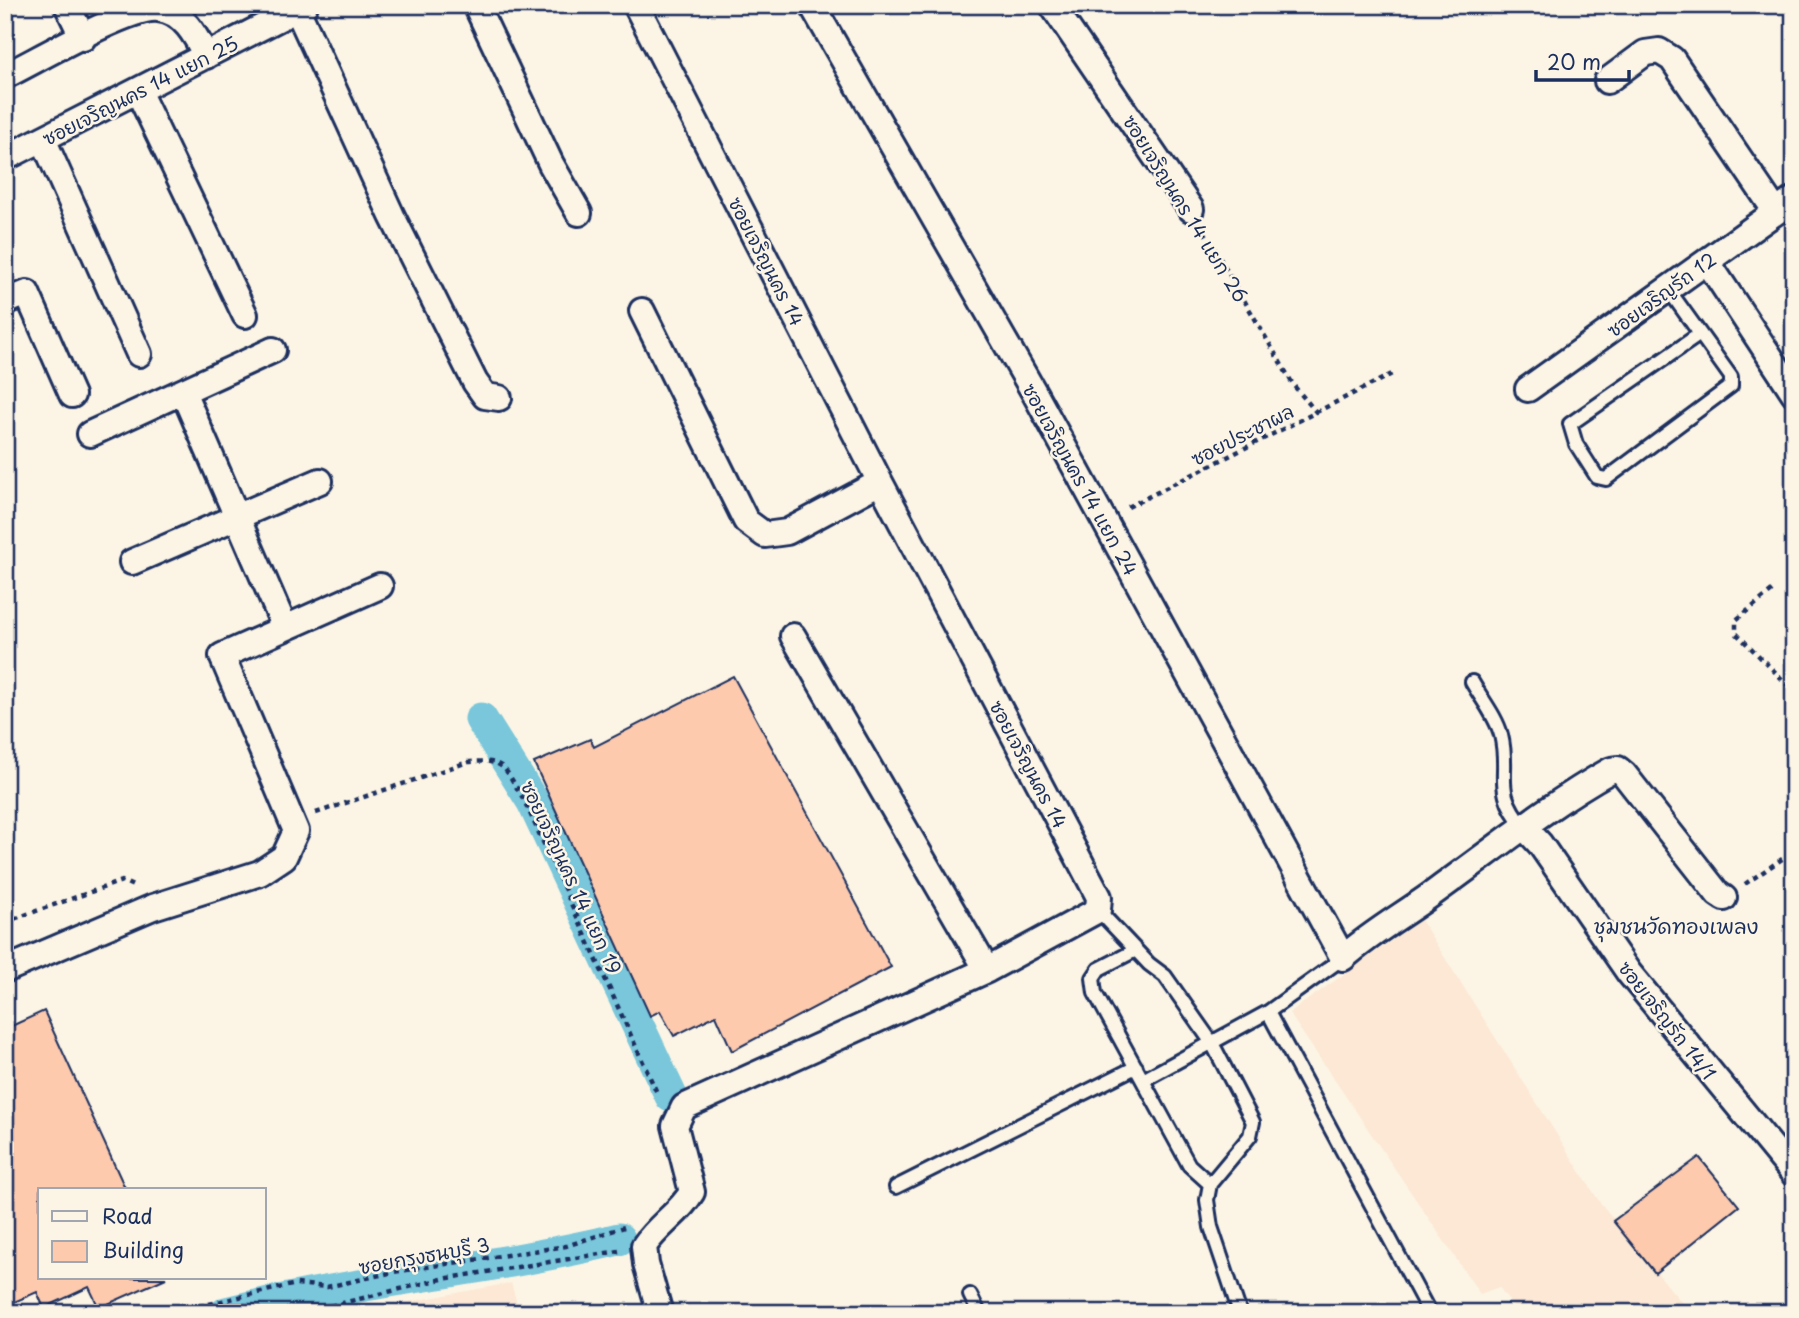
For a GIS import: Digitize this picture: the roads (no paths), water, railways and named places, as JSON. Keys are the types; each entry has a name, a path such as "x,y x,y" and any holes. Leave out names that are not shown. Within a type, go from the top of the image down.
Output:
{"street":[{"path":"67,5 83,38"},
{"path":"476,5 551,164 579,213"},
{"name":"ซอยเจริญนคร 14","path":"636,5 880,482 1099,897 1098,910"},
{"name":"ซอยเจริญนคร 14 แยก 24","path":"812,5 1015,358 1343,958"},
{"name":"ซอยเจริญนคร 14 แยก 26","path":"1052,5 1191,209"},
{"path":"301,7 392,216 475,382 485,396 499,398"},
{"name":"ซอยเจริญนคร 14 แยก 25","path":"11,155 301,7"},
{"path":"5,76 124,18 156,8 166,8 194,32 206,56"},
{"path":"1607,81 1645,53 1659,51 1672,59 1785,205"},
{"path":"138,91 246,316"},
{"path":"43,139 139,354"},
{"name":"ซอยเจริญรัถ 12","path":"1528,389 1785,205"},
{"path":"1707,261 1794,393"},
{"path":"5,302 27,293 72,395"},
{"path":"642,311 746,521 765,535 787,532 880,482"},
{"path":"90,434 184,394 272,351"},
{"path":"184,394 285,628"},
{"path":"132,562 320,481"},
{"path":"5,970 153,907 260,873 284,856 296,831 222,656 380,586"},
{"path":"793,636 987,970"},
{"path":"1343,958 1372,933 1418,904 1566,794 1611,770 1618,769 1724,898"},
{"name":"ซอยเจริญรัถ 14/1","path":"1524,827 1540,844 1629,973 1794,1174"},
{"path":"660,1313 639,1235 683,1207 692,1192 675,1126 684,1107 987,970 1098,910"}],"lane":[{"path":"1668,289 1731,377 1731,386 1606,479 1597,477 1576,444 1570,424 1700,334"},
{"path":"1472,682 1501,734 1502,789 1515,816 1524,827"},
{"path":"1098,910 1136,950 1166,976 1212,1043 1254,1127 1245,1143 1210,1184 1208,1217 1241,1313"},
{"path":"1136,950 1099,969 1093,978 1096,993 1189,1165 1210,1184"},
{"path":"1143,1080 1268,1012 1343,958"},
{"path":"1268,1012 1428,1310"},
{"path":"897,1186 1136,1067"},
{"path":"970,1295 979,1313"}],"waterway":[{"path":"481,719 533,802 671,1096"},
{"path":"226,1313 324,1292 521,1259 619,1239"}],"district":[{"name":"ชุมชนวัดทองเพลง","path":"1676,925"}]}
